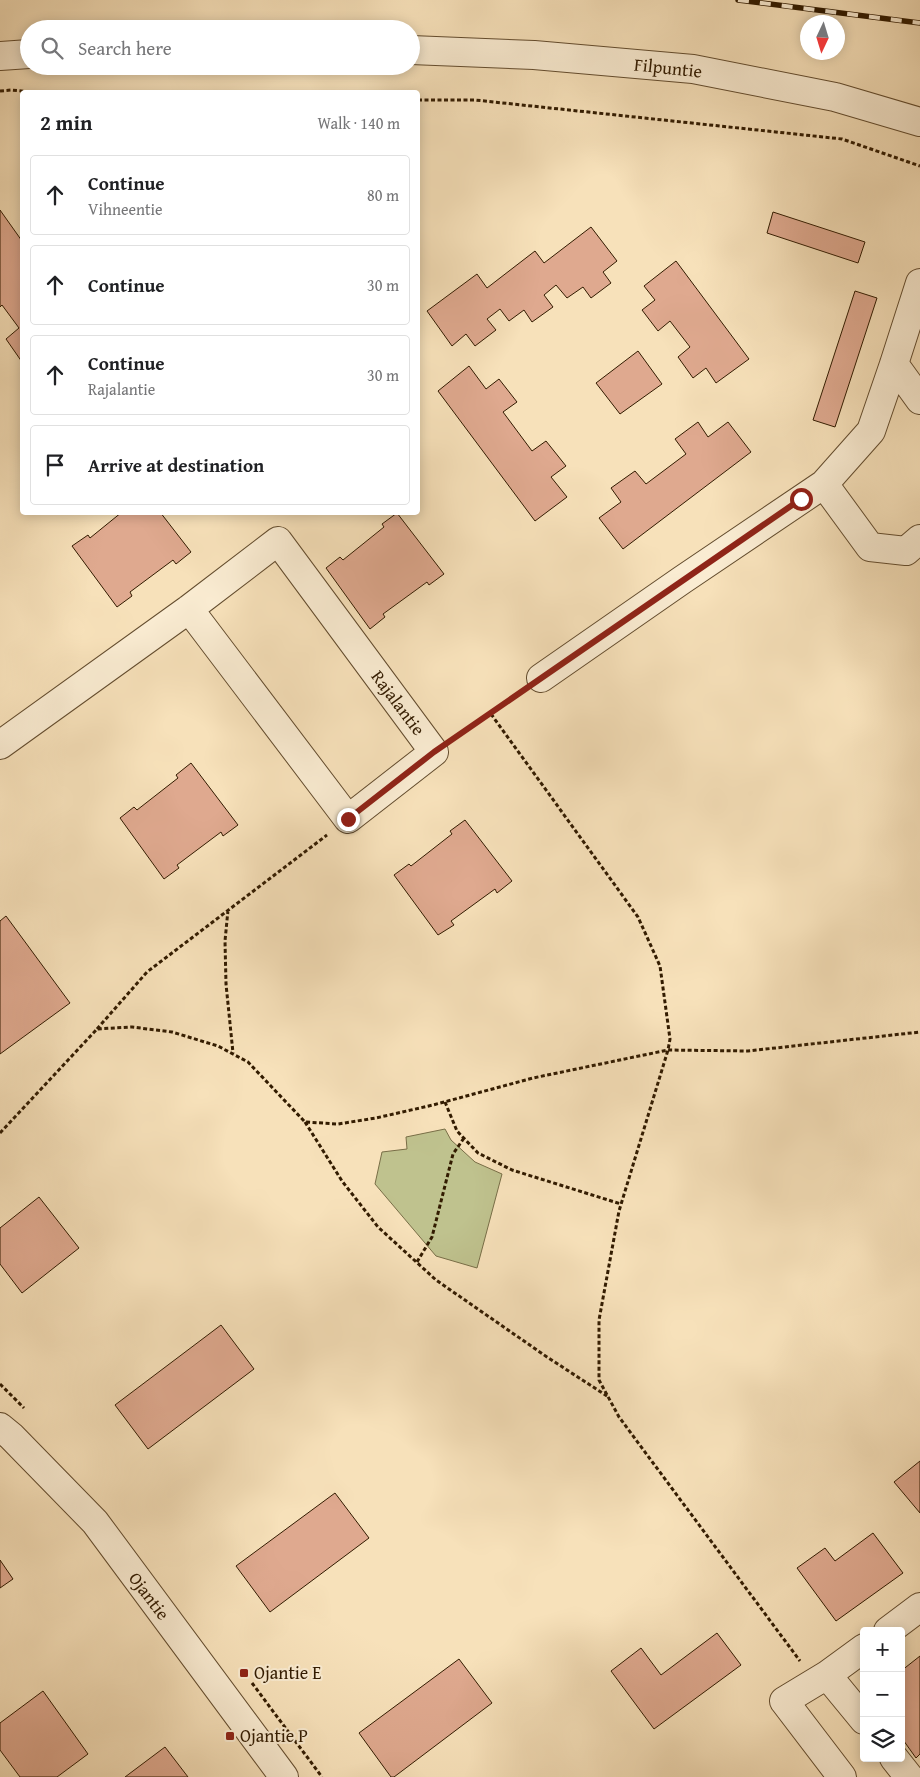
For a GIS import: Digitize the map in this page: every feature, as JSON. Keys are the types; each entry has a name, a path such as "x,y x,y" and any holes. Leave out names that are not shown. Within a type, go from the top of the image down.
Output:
{"street":[{"name":"Filpuntie","path":"420,50 534,55 693,69 835,97 920,122"},
{"path":"0,56 20,55"},
{"path":"541,678 824,484 871,431 920,283"},
{"path":"894,364 920,400"},
{"path":"824,484 870,547 906,551 920,539"},
{"name":"Rajalantie","path":"0,744 189,609 278,542 434,752 348,819"},
{"path":"189,609 348,819"},
{"name":"Ojantie","path":"0,1427 95,1522 284,1777"},
{"path":"893,1627 920,1607"},
{"path":"842,1777 784,1701 828,1675 860,1651"},
{"path":"828,1675 862,1717"},
{"path":"897,1762 909,1777"}],"path":[{"path":"0,91 20,91"},
{"path":"420,100 475,100 842,139 920,166"},
{"path":"434,752 541,678"},
{"path":"491,714 638,917 660,966 670,1039 621,1204 599,1320 599,1380 619,1416 802,1664 828,1675"},
{"path":"0,1133 97,1029 147,972 348,819"},
{"path":"228,910 225,941 226,984 234,1054"},
{"path":"97,1029 132,1027 172,1032 218,1046 248,1062 305,1122 342,1181 378,1227 436,1280 607,1396"},
{"path":"305,1122 338,1124 376,1118 445,1102 533,1078 668,1050 748,1051 920,1032"},
{"path":"445,1102 457,1132 478,1153 512,1170 621,1204"},
{"path":"417,1262 432,1237 453,1154 464,1138"}],"green space":[{"path":"445,1129 451,1140 475,1162 502,1174 477,1268 436,1256 375,1184 382,1152 407,1149 406,1137"}],"building":[{"path":"0,210 20,238 20,359 6,339 19,328 2,305 0,307"},
{"path":"773,212 865,242 858,263 767,233"},
{"path":"591,227 617,261 603,272 611,283 591,298 583,287 567,298 556,285 544,295 553,307 532,322 524,310 509,321 500,309 487,319 496,330 475,346 466,334 452,346 427,311 477,274 487,288 535,251 544,263"},
{"path":"676,261 749,359 716,383 706,368 693,378 678,357 690,347 670,321 658,331 642,310 655,300 644,286"},
{"path":"855,291 877,298 835,427 813,420"},
{"path":"638,351 662,384 620,414 596,383"},
{"path":"469,366 486,389 499,379 517,402 503,412 532,451 546,441 566,466 551,477 567,497 535,521 438,391"},
{"path":"698,422 708,437 728,422 751,452 623,549 599,518 621,502 611,488 635,471 646,484 686,454 675,439"},
{"path":"118,515 162,515 191,552 176,564 173,560 130,592 132,596 117,607 72,546 88,535 90,538"},
{"path":"394,515 399,515 444,574 429,585 427,582 383,614 385,617 370,629 326,568 340,557 343,560 384,527 382,524"},
{"path":"191,763 238,825 223,836 221,832 177,865 179,868 164,879 120,818 134,807 137,810 178,778 176,775"},
{"path":"465,820 512,881 497,893 495,889 451,921 454,925 438,935 394,875 409,864 411,866 452,834 450,831"},
{"path":"6,916 70,1003 0,1054 0,921"},
{"path":"39,1197 79,1248 22,1293 0,1264 0,1228"},
{"path":"221,1325 254,1369 148,1449 115,1405"},
{"path":"920,1461 920,1513 894,1482"},
{"path":"335,1493 369,1538 270,1612 236,1566"},
{"path":"873,1533 903,1573 836,1621 797,1568 825,1548 835,1561"},
{"path":"0,1560 13,1579 0,1588"},
{"path":"717,1633 741,1665 654,1729 611,1671 641,1648 661,1675"},
{"path":"920,1656 920,1754 916,1758 905,1743 905,1668"},
{"path":"459,1659 492,1703 394,1777 391,1777 359,1733"},
{"path":"43,1691 88,1754 57,1777 20,1777 0,1750 0,1723"},
{"path":"165,1747 188,1777 125,1777"}],"railway":[{"path":"738,0 920,23"}],"place":[{"name":"Ojantie E","path":"244,1673"},
{"name":"Ojantie P","path":"230,1736"}],"route":[{"path":"348,819 434,752 801,499"}]}
